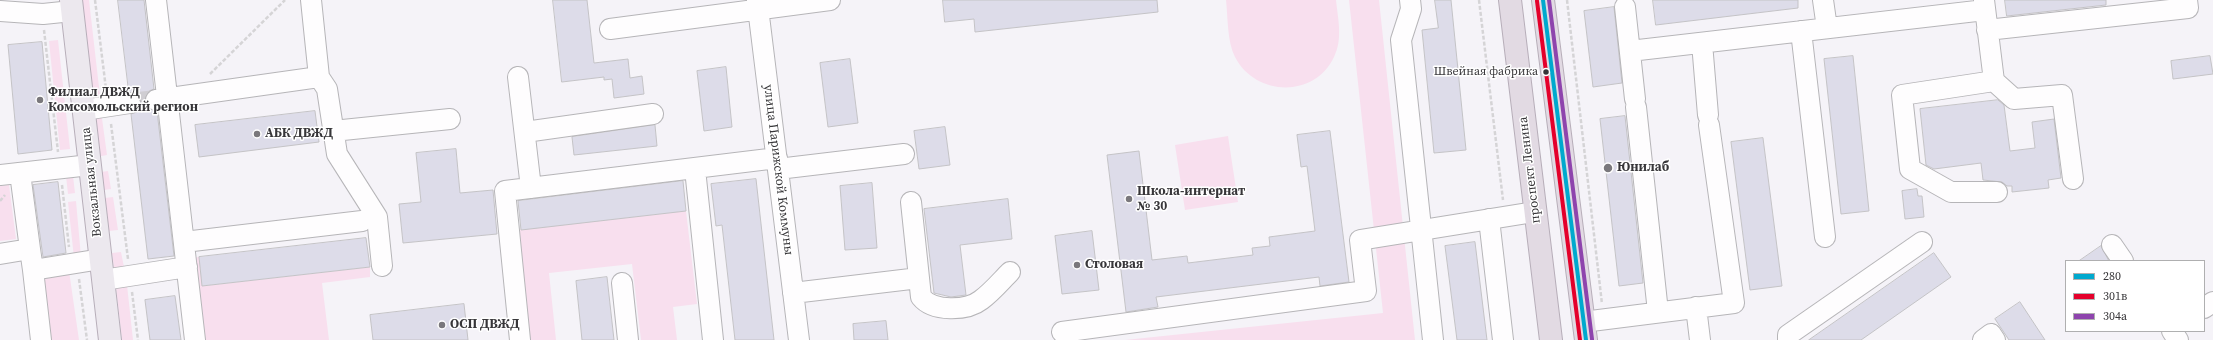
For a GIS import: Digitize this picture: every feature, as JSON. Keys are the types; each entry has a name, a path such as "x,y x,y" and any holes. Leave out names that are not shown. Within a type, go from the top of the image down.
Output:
{"highway":[{"name":"проспект Ленина","path":"1510,0 1534,212 1551,340"},
{"path":"1543,0 1591,327"}],"main road":[{"name":"Вокзальная улица","path":"72,5 110,340"}],"street":[{"path":"156,0 162,99 184,242 195,340"},
{"path":"310,0 318,77 327,89 337,154 377,217 382,266"},
{"path":"610,29 758,5 830,0"},
{"path":"1410,0 1411,9 1401,40 1433,340"},
{"path":"1823,0 1826,28"},
{"path":"1987,30 2188,8 2187,0"},
{"path":"0,11 43,14 72,5"},
{"name":"улица Парижской Коммуны","path":"758,5 799,340"},
{"path":"1630,51 1826,28 1984,5 1994,81 2014,99 2062,95 2073,179"},
{"path":"1625,7 1658,312"},
{"path":"1801,31 1825,237"},
{"path":"1591,327 1658,312 1734,303 1708,120 1702,43"},
{"path":"162,99 318,77"},
{"path":"518,77 531,188"},
{"path":"1994,81 1902,95 1910,169 1951,192 1997,192"},
{"path":"84,110 130,103"},
{"path":"525,132 653,114"},
{"path":"333,131 450,119"},
{"path":"520,340 505,192 695,169 904,154"},
{"path":"0,175 90,165"},
{"path":"695,169 713,340"},
{"path":"20,173 41,340"},
{"path":"911,202 921,297 930,305 938,308 972,305 981,300 1010,272"},
{"path":"1062,332 1366,291 1360,240 1534,212"},
{"path":"1497,217 1503,340"},
{"path":"184,242 362,221"},
{"path":"1788,340 1788,335 1922,242"},
{"path":"2112,244 2122,260"},
{"path":"0,254 30,249"},
{"path":"33,270 102,269 130,276 187,267"},
{"path":"793,293 919,278"},
{"path":"622,283 628,340"},
{"path":"1696,307 1700,340"},
{"path":"1983,340 1991,334 1995,340"}],"path":[{"path":"95,0 138,340"},
{"path":"189,95 285,0"},
{"path":"1479,0 1497,217"},
{"path":"1568,0 1591,327"}],"shaded area":[{"path":"78,0 89,0 100,96 90,97"},
{"path":"1226,0 1336,0 1339,36 1337,50 1334,57 1325,71 1313,80 1299,86 1284,87 1270,85 1256,79 1244,70 1232,51 1229,37"},
{"path":"1349,0 1379,0 1415,340 1125,340 1383,313"},
{"path":"58,40 70,149 60,150 49,41"},
{"path":"101,111 107,155 96,157 91,112"},
{"path":"1228,136 1238,202 1185,210 1175,145"},
{"path":"108,171 111,189 104,190 101,172"},
{"path":"66,176 73,176 75,193 68,194"},
{"path":"9,185 16,239 0,241 0,186"},
{"path":"113,197 118,230 109,231 105,198"},
{"path":"76,201 81,257 74,258 68,202"},
{"path":"686,211 697,304 673,307 677,340 641,340 632,264 549,273 556,340 529,340 517,230"},
{"path":"121,252 124,267 114,268 112,253"},
{"path":"199,257 203,286 370,267 370,277 322,283 329,340 198,340 188,258"},
{"path":"69,271 79,340 46,340 38,278"},
{"path":"127,285 133,340 122,340 116,287"}],"building":[{"path":"118,0 144,0 154,89 149,91 145,101 147,107 157,111 174,256 148,259 131,114 137,112 141,102 139,96 129,92"},
{"path":"553,0 587,0 594,63 628,59 630,78 642,76 644,94 614,98 612,79 604,80 604,77 562,82"},
{"path":"943,0 1157,0 1158,12 975,32 974,19 945,22"},
{"path":"1435,0 1451,0 1466,150 1434,153 1422,30 1438,28"},
{"path":"1653,0 1798,0 1798,8 1656,25"},
{"path":"2005,0 2106,0 2106,5 2007,16"},
{"path":"1614,7 1622,83 1593,87 1584,11"},
{"path":"42,42 52,150 18,154 8,45"},
{"path":"1853,56 1869,211 1841,214 1824,59"},
{"path":"2210,56 2213,74 2173,79 2171,61"},
{"path":"850,59 858,123 828,127 820,63"},
{"path":"726,67 732,127 704,131 697,71"},
{"path":"1998,100 2004,105 2010,151 2035,148 2032,122 2054,119 2061,178 2048,180 2049,188 2012,192 2012,186 2007,186 2002,182 1983,180 1981,163 1934,169 1926,165 1920,109"},
{"name":"АБК ДВЖД","path":"315,111 319,142 199,157 195,125"},
{"path":"1625,116 1643,283 1619,286 1600,119"},
{"path":"655,125 657,146 574,155 572,137"},
{"path":"945,127 950,165 919,169 914,131"},
{"name":"Школа-интернат № 30","path":"1330,131 1349,282 1320,286 1319,277 1156,297 1158,307 1126,312 1107,155 1139,151 1152,260 1187,256 1188,263 1253,255 1252,248 1270,246 1269,237 1315,231 1307,166 1301,167 1297,135"},
{"path":"1763,138 1782,286 1750,290 1731,142"},
{"path":"456,149 460,193 493,190 497,234 403,243 399,204 421,202 416,153"},
{"path":"756,179 774,340 735,340 722,225 716,226 711,184"},
{"path":"683,181 686,211 521,230 518,201"},
{"path":"58,182 66,253 43,257 33,185"},
{"path":"872,183 877,248 845,250 840,186"},
{"path":"1917,189 1918,196 1922,196 1924,217 1905,219 1902,191"},
{"path":"1008,199 1012,239 960,245 966,295 951,297 934,293 924,209"},
{"name":"Столовая","path":"1092,231 1099,290 1062,294 1055,236"},
{"path":"366,238 370,267 202,286 199,257"},
{"path":"1475,242 1487,340 1457,340 1445,246"},
{"path":"2101,246 2108,260 2080,260"},
{"path":"1934,253 1951,277 1861,340 1809,340"},
{"path":"607,277 614,340 582,340 576,281"},
{"path":"175,296 181,340 150,340 145,300"},
{"path":"2020,302 2045,340 2009,340 1995,319"},
{"name":"ОСП ДВЖД","path":"464,304 468,340 373,340 370,315"},
{"path":"886,321 888,340 854,340 853,324"}],"tunnel":[{"path":"130,103 156,100"}],"transit line":[{"name":"280","path":"1543,0 1586,340"},
{"name":"304а","path":"1549,0 1592,339"},
{"name":"301в","path":"1537,1 1580,340"}],"place":[{"name":"Швейная фабрика","path":"1546,72"},
{"name":"Филиал ДВЖД Комсомольский регион","path":"40,100"},
{"name":"АБК ДВЖД","path":"257,134"},
{"name":"Юнилаб","path":"1608,168"},
{"name":"Школа-интернат № 30","path":"1129,199"},
{"name":"Столовая","path":"1077,265"},
{"name":"ОСП ДВЖД","path":"442,325"}]}
